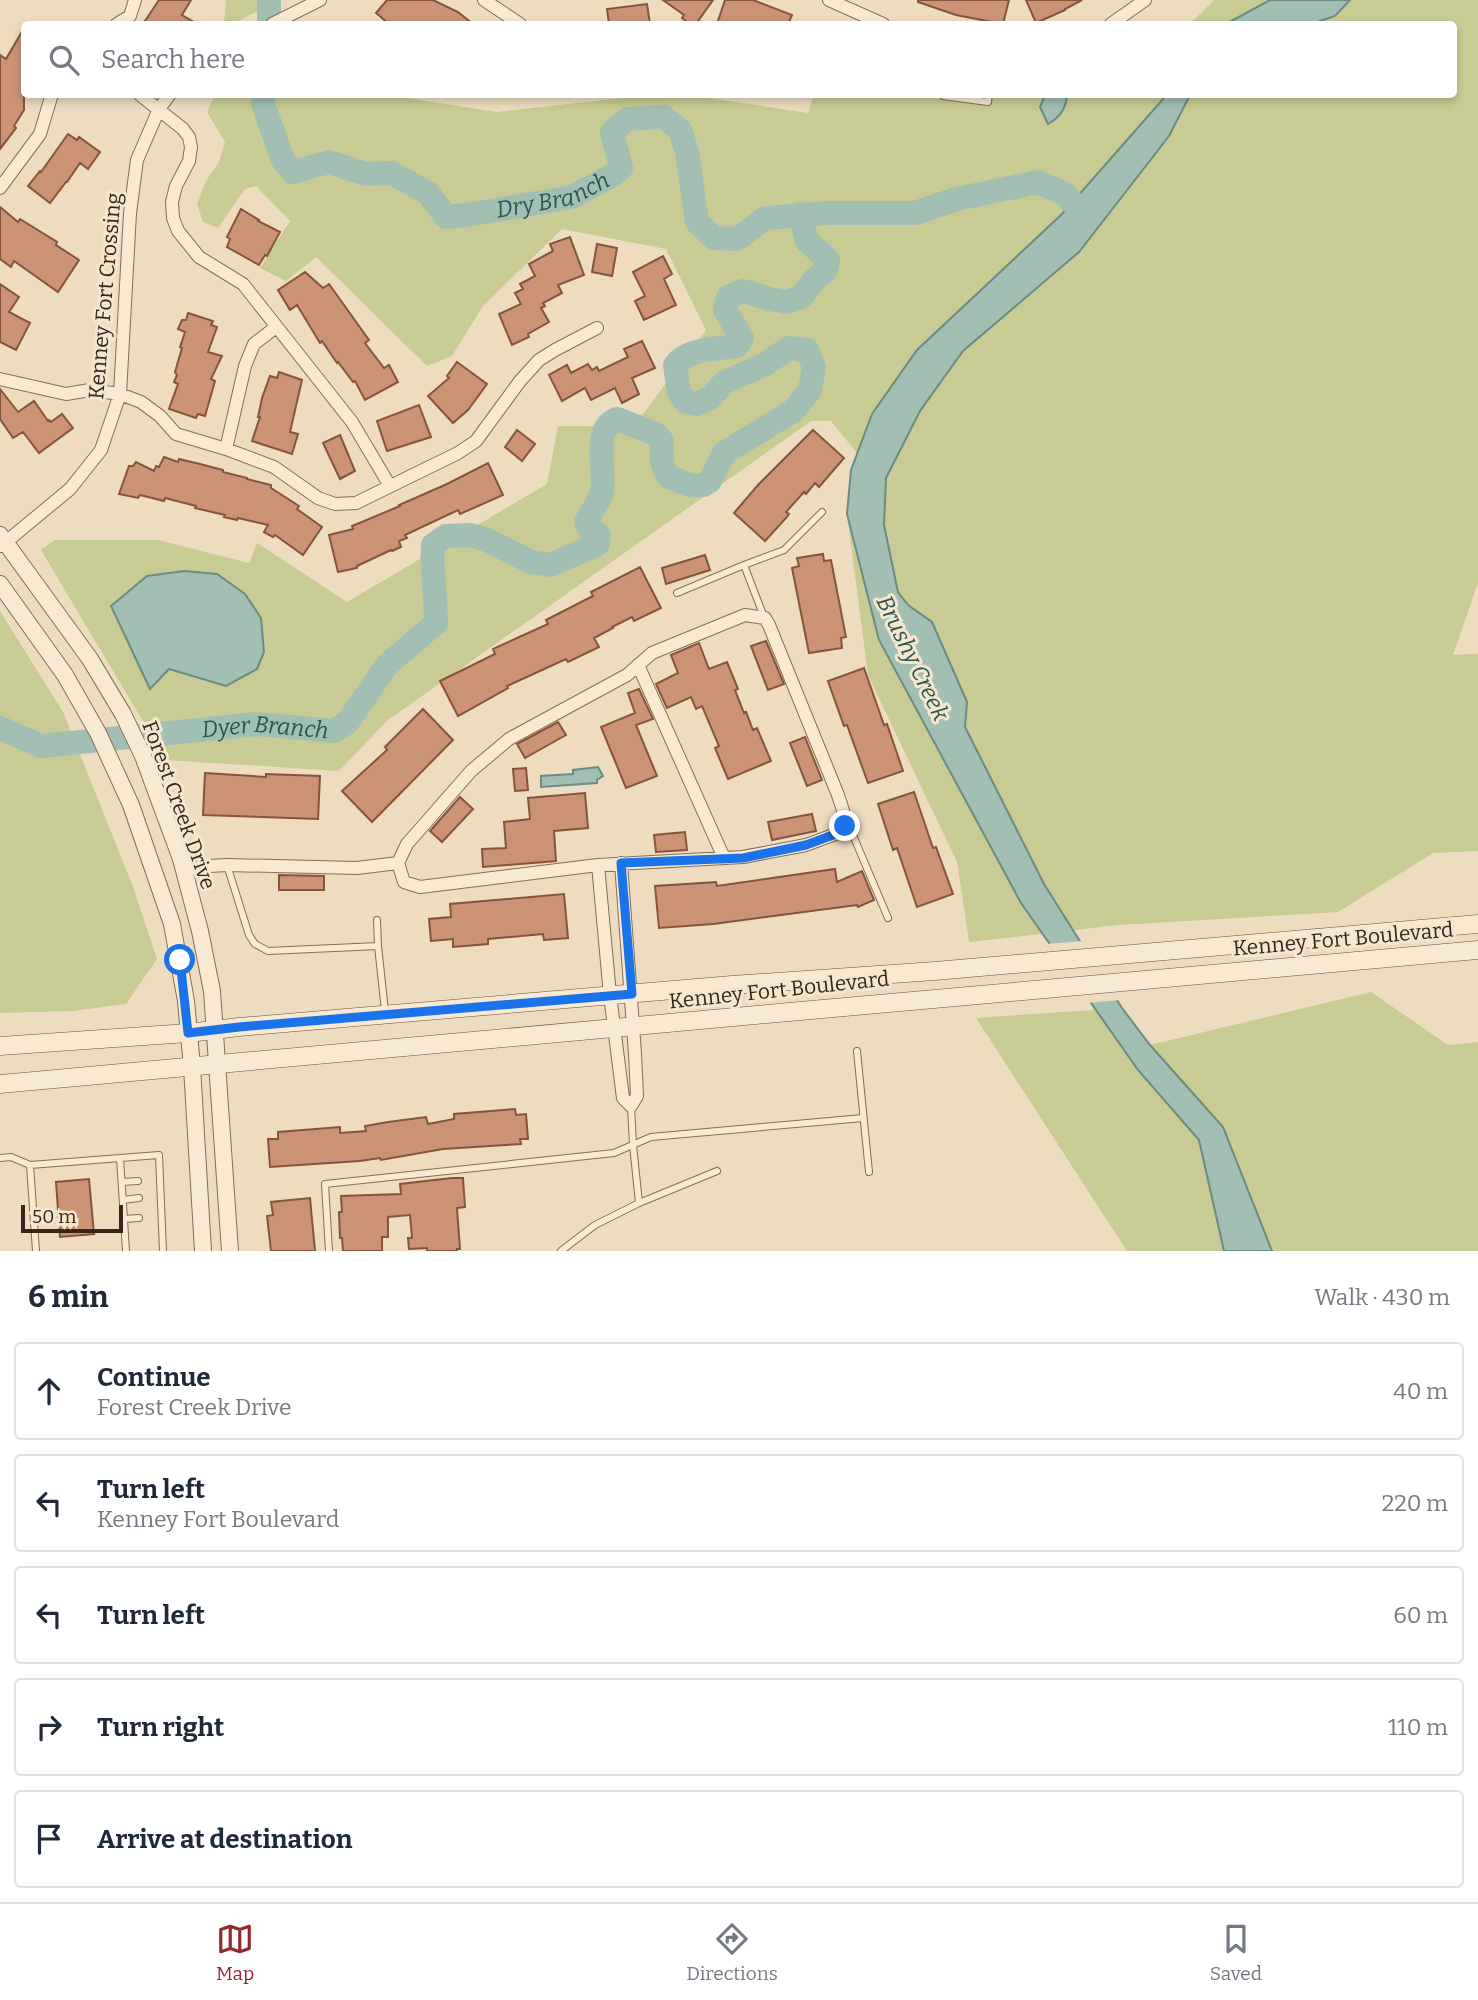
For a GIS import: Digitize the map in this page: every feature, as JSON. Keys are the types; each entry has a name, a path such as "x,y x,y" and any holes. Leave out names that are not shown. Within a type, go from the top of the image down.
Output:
{"main road":[{"name":"Kenney Fort Boulevard","path":"0,1046 216,1031 610,995 935,971 1478,924"},
{"name":"Kenney Fort Boulevard","path":"0,1084 1478,950"}],"street":[{"path":"122,21 130,16 135,0"},
{"path":"278,21 320,0"},
{"path":"484,0 516,21"},
{"path":"829,0 876,21"},
{"path":"1115,21 1144,0"},
{"path":"0,188 40,134 51,98"},
{"path":"144,98 183,129 189,137 189,161 176,186 172,202 173,218 178,231 199,257 243,284 352,422 390,486"},
{"name":"Kenney Fort Crossing","path":"2,541 70,489 101,450 120,394 130,213 137,160 159,110 167,98"},
{"path":"226,449 245,366 254,344 275,327"},
{"path":"0,379 66,394 90,390 120,394 141,402 160,416 176,434 274,467 318,498 335,504 356,503 458,453 476,441 520,381 539,360 597,328"},
{"name":"Forest Creek Drive","path":"2,541 90,659 123,714 143,756 184,870 212,991 230,1251"},
{"path":"0,584 65,675 98,733 131,806 172,924 182,973 192,1067 203,1251"},
{"path":"746,615 765,618 845,816 845,826 841,832 806,845 743,858 598,865 420,887 404,882 398,863 407,844 462,782 509,739 627,675 652,653 746,615"},
{"path":"638,665 724,858"},
{"path":"184,870 244,864 357,868 398,863"},
{"path":"598,865 623,1098 631,1106 637,1096 621,863"}],"lane":[{"path":"958,98 988,102 988,98"},
{"path":"677,593 783,550 822,512"},
{"path":"744,565 765,618"},
{"path":"845,816 888,918"},
{"path":"227,865 249,935 255,944 268,951 378,946"},
{"path":"377,920 386,1015"},
{"path":"856,1051 869,1172"},
{"path":"631,1106 639,1203"},
{"path":"329,1251 325,1184 614,1153 651,1138 863,1118"},
{"path":"0,1158 11,1157 30,1165 159,1155 156,1180 162,1216 163,1251"},
{"path":"120,1158 126,1251"},
{"path":"30,1165 36,1251"},
{"path":"561,1251 595,1225 639,1203 717,1171"},
{"path":"122,1182 138,1181"},
{"path":"123,1199 139,1199"},
{"path":"153,1216 162,1216"},
{"path":"124,1219 139,1217"}],"green space":[{"path":"226,0 281,0 238,21 224,21"},
{"path":"1214,0 1478,0 1478,583 1453,655 1478,654 1478,851 1433,853 1338,912 1119,925 969,942 957,862 868,675 847,514 861,458 831,421 811,421 388,720 339,771 166,760 41,550 55,540 158,540 249,563 257,543 347,602 547,484 558,426 604,426 640,418 706,330 666,249 562,229 483,306 452,356 427,366 316,257 286,281 260,268 290,221 256,186 245,189 218,228 203,222 197,204 206,181 219,162 225,142 207,112 214,98 406,98 497,112 622,98 709,98 808,113 813,98 1457,98 1457,21 1193,21","holes":["147,576 184,673 169,669 150,689 111,606"]},
{"path":"0,611 63,712 133,887 157,959 126,1004 72,1011 0,1013"},
{"path":"1371,992 1448,1045 1478,1042 1478,1251 1127,1251 976,1018 1122,1008 1150,1045"}],"water":[{"path":"1270,0 1350,0 1335,16 1320,21 1232,21"},
{"path":"1044,98 1066,98 1062,112 1048,124 1040,107"},
{"name":"Brushy Creek","path":"1164,98 1188,98 1169,136 1079,252 963,351 920,411 886,478 884,525 898,592 908,605 932,622 967,702 965,727 1044,884 1122,1008 1150,1045 1223,1127 1272,1251 1224,1251 1199,1140 1138,1070 1021,903 879,640 847,514 851,470 872,414 917,350 1062,214"},
{"path":"184,571 217,574 245,594 261,618 264,652 257,669 226,686 169,669 150,689 111,606 147,576"},
{"path":"598,767 603,776 597,783 541,787 541,776 573,774 573,770"}],"pier":[{"path":"1083,941 1121,1000 1087,1003 1046,944"}],"building":[{"path":"159,0 191,0 182,15 192,21 145,21"},
{"path":"387,0 433,0 458,12 469,21 385,21 376,13"},
{"path":"663,0 713,0 698,21 686,21 682,18 684,15"},
{"path":"725,0 753,0 792,15 789,21 718,21"},
{"path":"1009,0 1004,21 956,15 918,2"},
{"path":"1026,0 1082,0 1040,21 1035,21"},
{"path":"647,4 650,21 609,21 607,9"},
{"path":"21,33 21,98 24,98 24,110 14,126 16,128 0,149 0,55 6,59"},
{"path":"68,134 77,140 79,137 100,152 88,169 80,163 50,203 28,186"},
{"path":"0,207 18,222 20,219 57,242 56,245 79,260 58,292 14,261 11,267 0,259"},
{"path":"241,209 280,232 259,265 227,247 230,239 227,237"},
{"path":"570,237 584,275 558,285 562,293 543,303 545,306 541,308 549,322 528,334 529,337 512,345 499,314 521,304 515,293 523,289 520,284 535,276 529,264 553,251 550,244"},
{"path":"597,244 617,248 612,276 592,272"},
{"path":"663,256 672,274 664,279 676,305 644,320 635,301 645,296 633,272"},
{"path":"305,272 323,288 329,284 369,340 365,343 384,368 389,365 398,382 365,400 355,381 353,382 337,363 322,341 320,343 297,305 290,310 278,290"},
{"path":"0,284 19,297 9,312 30,323 16,350 0,342"},
{"path":"188,313 213,321 211,325 217,327 208,352 222,356 211,379 215,381 205,416 198,414 196,418 169,409 178,384 174,382 177,375 175,372 185,332 178,329"},
{"path":"642,341 655,368 632,378 639,394 622,403 615,388 591,400 585,388 562,401 549,375 567,365 571,373 588,364 592,370 597,367 599,371 628,357 624,349"},
{"path":"457,362 487,384 468,410 453,423 428,396 449,378 447,376"},
{"path":"279,372 302,380 290,432 298,434 292,454 252,441 270,376 277,378"},
{"path":"0,389 18,412 34,401 48,421 51,422 62,414 73,428 39,453 23,432 13,438 0,419"},
{"path":"419,405 431,437 387,451 377,421"},
{"path":"517,430 535,444 522,461 505,447"},
{"path":"813,430 844,458 819,487 815,483 806,494 804,492 786,512 789,514 787,517 765,541 734,513"},
{"path":"340,435 355,471 340,479 323,443"},
{"path":"164,457 223,470 271,485 271,488 299,506 297,509 322,527 303,555 275,535 273,537 264,532 268,525 224,517 225,515 165,498 164,501 140,495 138,498 119,494 129,466 136,462 154,471"},
{"path":"488,463 503,495 460,514 458,510 405,535 407,538 399,541 401,547 357,568 338,572 329,535 353,529 352,526"},
{"path":"823,554 824,561 831,560 846,637 841,638 842,648 809,653 792,568 799,566 797,558"},
{"path":"705,555 710,570 666,584 662,568"},
{"path":"640,567 661,608 634,621 632,617 612,627 594,638 599,647 507,686 508,688 458,716 440,681 495,654 493,649 548,624 546,620 593,596 591,592"},
{"path":"766,641 784,684 768,690 751,646"},
{"path":"699,643 709,669 727,662 744,713 746,712 753,730 757,728 771,761 728,779 715,748 719,746 702,706 696,709 691,697 667,708 656,684 678,673 671,655"},
{"path":"864,668 903,771 868,783 828,681"},
{"path":"639,689 653,719 636,725 657,776 626,788 601,727 635,713 628,693"},
{"path":"423,709 453,740 372,822 342,791 387,750 385,747"},
{"path":"558,722 566,735 525,758 517,744"},
{"path":"805,737 822,780 807,786 790,743"},
{"path":"526,768 528,790 515,791 513,769"},
{"path":"205,773 266,777 266,774 320,776 318,819 203,815"},
{"path":"914,792 933,848 936,847 953,894 917,907 897,848 893,850 878,804"},
{"path":"585,793 588,828 554,831 556,861 483,867 482,849 506,848 504,822 530,819 528,798"},
{"path":"460,797 473,809 442,842 430,831"},
{"path":"812,814 816,831 772,840 768,822"},
{"path":"685,832 687,850 656,852 654,835"},
{"path":"835,869 837,882 862,871 874,900 858,907 659,928 655,886 716,882 717,886"},
{"path":"279,875 324,876 324,890 279,890"},
{"path":"564,894 568,938 544,940 543,934 488,939 488,944 453,947 453,939 431,941 429,919 451,917 450,904"},
{"path":"515,1109 516,1115 526,1114 528,1139 520,1139 521,1144 443,1149 381,1160 270,1167 268,1139 278,1139 278,1132 340,1127 340,1133 366,1131 365,1126 388,1122 426,1117 428,1124 454,1119 454,1114"},
{"path":"463,1178 465,1207 457,1208 460,1249 409,1249 408,1238 412,1238 410,1215 388,1217 388,1237 382,1237 382,1251 343,1251 339,1212 342,1212 341,1196 401,1194 400,1184"},
{"path":"89,1179 94,1234 60,1237 56,1182"},
{"path":"310,1198 315,1251 271,1251 267,1216 273,1215 271,1202"}],"waterway":[{"name":"Dry Branch","path":"269,0 269,21"},
{"name":"Dry Branch","path":"264,98 263,104 283,160 293,172 329,162 366,174 392,173 428,193 446,217 572,197 621,168 612,132 627,119 664,117 680,130 687,152 697,222 714,238 737,239 765,218 829,213 915,213 957,199 1038,182 1065,194 1086,218"},
{"name":"Dyer Branch","path":"0,728 41,746 257,724 334,731 347,723 387,665 436,623 433,545 446,536 470,535 487,540 531,562 550,565 598,544 599,535 590,529 586,522 602,491 602,441 609,424 617,419 656,434 662,441 662,461 669,477 690,485 703,485 710,481 724,453 793,411 810,390 814,367 807,350 789,348 764,365 725,382 710,398 697,404 686,402 679,392 675,365 695,352 737,346 742,338 725,310 728,297 743,291 786,302 801,297 826,270 828,260 807,241 800,214"}],"route":[{"path":"180,960 188,1033 632,994 621,863 743,858 806,845 841,832 845,826"}]}
